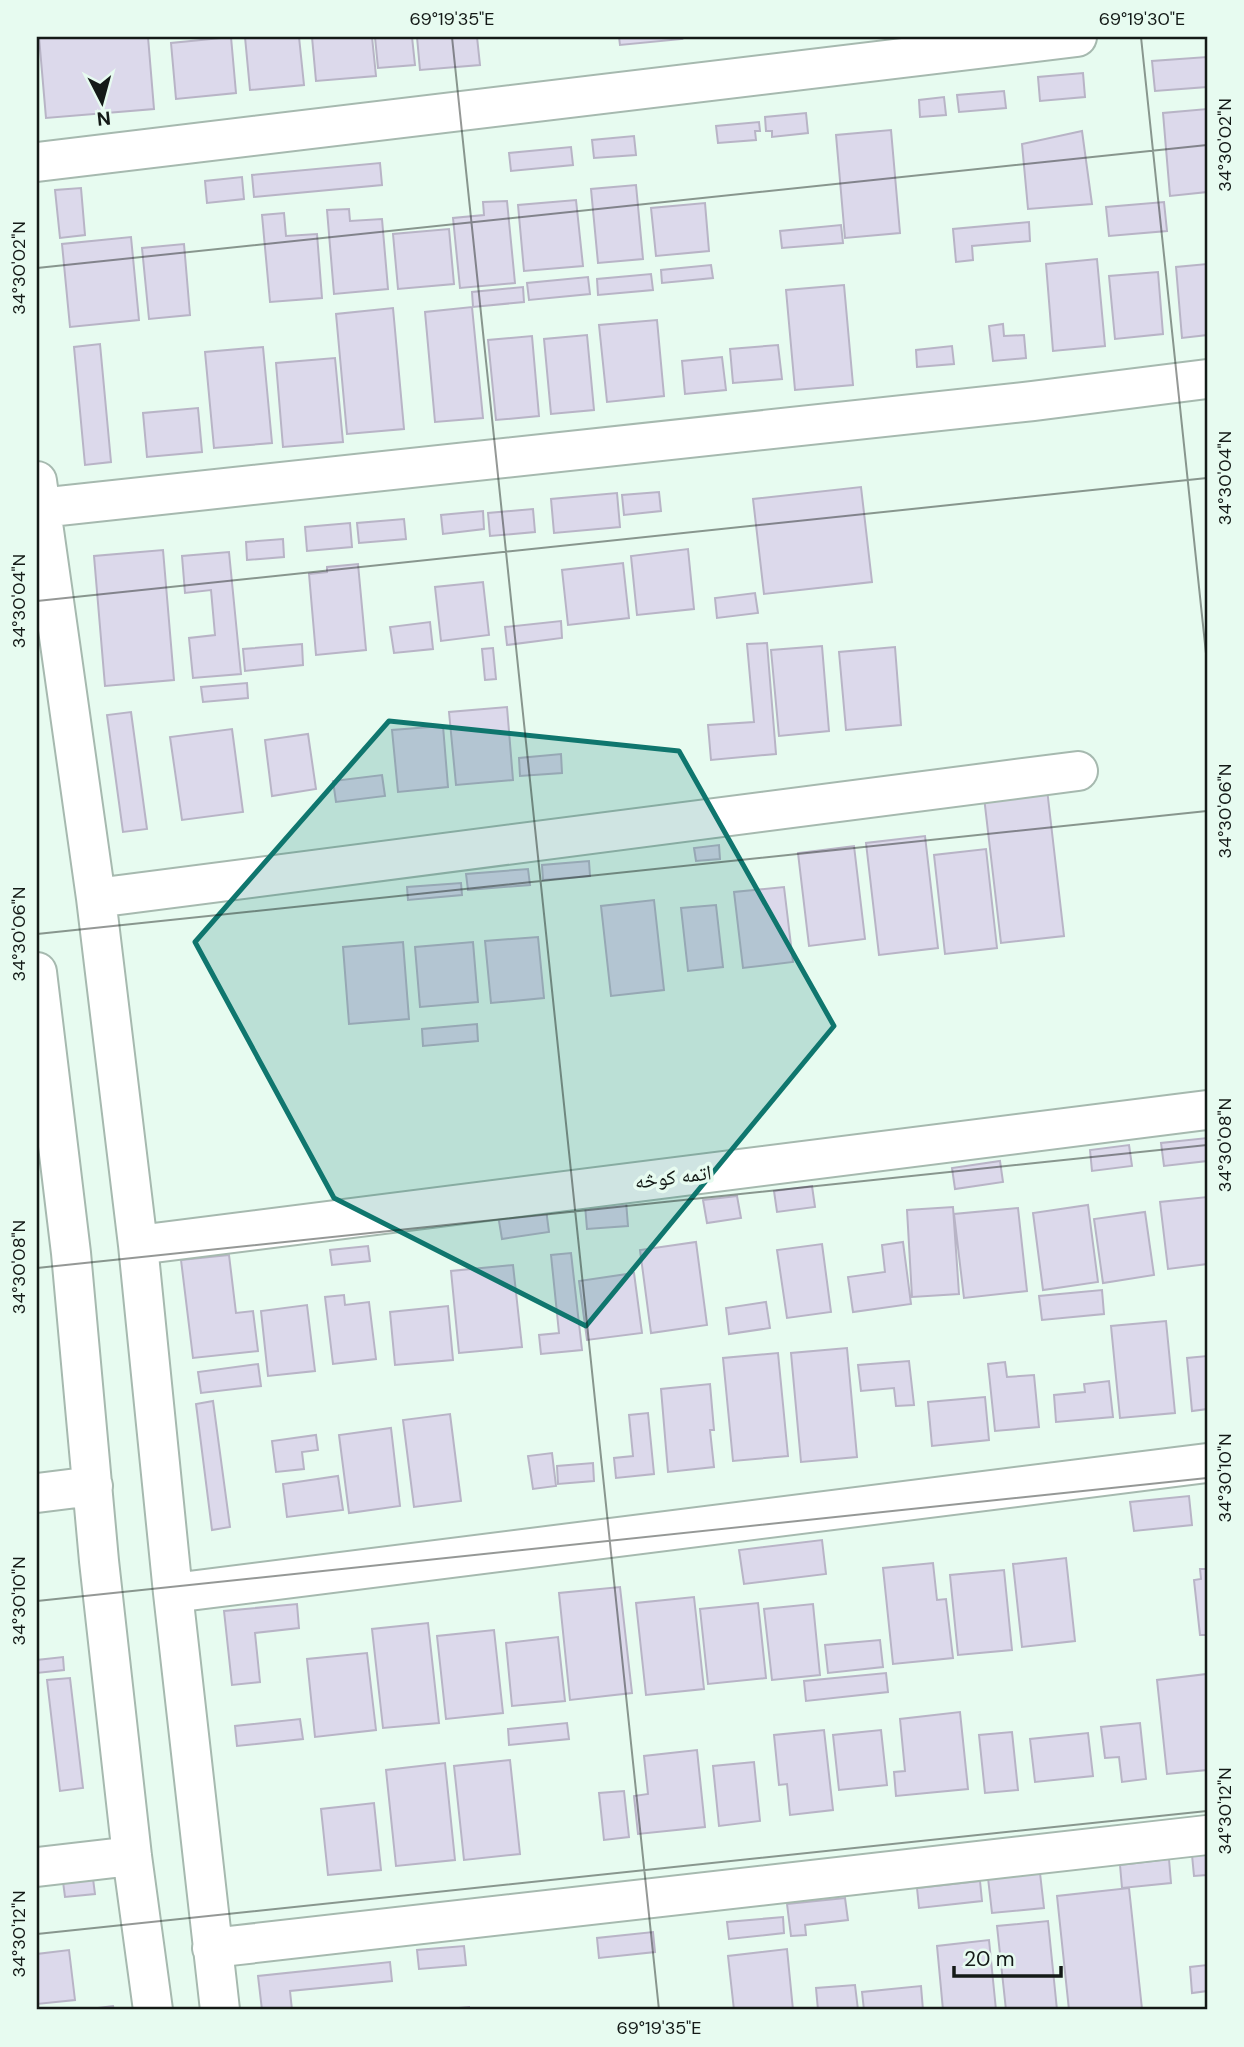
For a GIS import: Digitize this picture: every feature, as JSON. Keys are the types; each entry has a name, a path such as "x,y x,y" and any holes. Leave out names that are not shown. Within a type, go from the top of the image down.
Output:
{"street":[{"path":"37,162 1077,37"},
{"path":"220,2010 173,1593 138,1245 96,898 38,495 1033,401 1207,379"},
{"path":"96,898 1077,771"},
{"path":"37,972 47,1145 71,1253 99,1561 132,1856 153,2010"},
{"name":"اتمه کوڅه","path":"138,1245 1207,1110"},
{"path":"173,1593 1207,1463"},
{"path":"37,1493 93,1486"},
{"path":"212,1948 1207,1835"},
{"path":"37,1867 132,1856"}],"highlighted area":[{"path":"389,721 679,751 834,1026 586,1326 334,1198 195,942"}],"building":[{"path":"39,37 148,37 154,109 46,118"},
{"path":"231,37 236,93 176,99 171,43"},
{"path":"245,37 299,37 304,85 250,90"},
{"path":"312,37 372,37 376,76 316,81"},
{"path":"375,37 412,37 415,65 378,68"},
{"path":"417,37 477,37 480,65 420,70"},
{"path":"619,37 681,37 682,39 620,45"},
{"path":"1207,57 1207,87 1155,91 1152,61"},
{"path":"1083,73 1085,97 1040,101 1038,77"},
{"path":"1004,91 1006,108 959,112 957,95"},
{"path":"944,97 946,115 920,117 919,100"},
{"path":"1207,109 1207,192 1170,196 1163,113"},
{"path":"806,113 808,133 772,137 772,131 766,131 765,117"},
{"path":"759,122 760,131 755,131 756,140 718,143 716,126"},
{"path":"891,130 900,233 845,238 836,135"},
{"path":"1082,131 1092,204 1028,209 1022,144"},
{"path":"634,136 636,155 594,158 592,140"},
{"path":"571,147 573,165 511,171 509,153"},
{"path":"380,163 382,185 254,197 252,175"},
{"path":"242,177 244,199 207,203 205,181"},
{"path":"636,185 643,259 598,263 591,189"},
{"path":"81,188 85,235 60,238 55,190"},
{"path":"576,200 583,266 524,271 518,205"},
{"path":"507,201 515,283 460,288 453,218 484,215 483,202"},
{"path":"1164,202 1167,231 1109,236 1106,207"},
{"path":"705,203 709,251 656,256 651,208"},
{"path":"349,209 350,221 382,219 388,289 334,294 327,210"},
{"path":"284,213 286,236 317,234 322,298 270,302 262,215"},
{"path":"1029,222 1030,241 972,246 973,260 956,262 953,229"},
{"path":"841,225 843,243 782,248 780,231"},
{"path":"449,229 454,284 398,289 393,234"},
{"path":"131,237 139,320 70,327 62,244"},
{"path":"184,244 190,315 149,319 142,248"},
{"path":"1097,259 1105,346 1053,351 1046,264"},
{"path":"1207,264 1207,335 1182,338 1176,267"},
{"path":"711,265 713,278 662,283 661,270"},
{"path":"1158,272 1163,334 1115,339 1109,276"},
{"path":"651,274 653,290 598,295 597,279"},
{"path":"588,277 590,294 529,300 527,283"},
{"path":"844,285 853,385 795,390 786,290"},
{"path":"523,287 524,302 473,307 472,292"},
{"path":"472,307 483,418 435,422 425,312"},
{"path":"393,308 404,429 347,434 336,314"},
{"path":"657,320 664,396 607,402 599,325"},
{"path":"1003,324 1004,336 1024,335 1026,358 993,361 989,326"},
{"path":"587,335 594,410 551,414 544,339"},
{"path":"532,336 539,416 496,420 488,340"},
{"path":"100,344 111,462 85,465 74,347"},
{"path":"778,345 782,379 733,383 730,349"},
{"path":"952,346 954,364 917,367 916,350"},
{"path":"263,347 272,443 214,448 205,352"},
{"path":"722,357 726,390 685,394 682,361"},
{"path":"335,358 343,442 283,447 276,363"},
{"path":"198,408 202,452 147,457 143,413"},
{"path":"861,487 872,582 764,594 753,499"},
{"path":"659,492 661,511 624,515 622,495"},
{"path":"617,493 620,527 554,533 551,499"},
{"path":"533,509 535,532 490,536 488,513"},
{"path":"483,511 484,529 443,534 441,515"},
{"path":"404,519 406,539 359,543 357,523"},
{"path":"350,523 352,547 307,551 305,527"},
{"path":"283,539 284,557 247,560 246,542"},
{"path":"688,549 694,609 637,615 631,556"},
{"path":"163,550 174,680 105,686 94,556"},
{"path":"229,552 241,674 193,678 189,638 215,635 211,590 185,593 182,556"},
{"path":"623,563 629,618 568,625 562,570"},
{"path":"358,564 366,650 316,655 309,574 327,572 327,567"},
{"path":"483,582 489,635 441,641 435,587"},
{"path":"755,593 758,613 717,618 715,598"},
{"path":"561,621 562,638 507,645 505,627"},
{"path":"430,622 433,649 394,653 390,627"},
{"path":"767,643 776,754 711,760 708,725 754,722 747,644"},
{"path":"302,644 303,665 245,671 243,649"},
{"path":"822,646 829,731 779,736 771,650"},
{"path":"895,647 901,725 846,730 839,652"},
{"path":"493,648 496,679 485,680 482,649"},
{"path":"247,683 248,698 203,702 201,687"},
{"path":"507,707 513,780 456,785 449,712"},
{"path":"131,712 147,829 123,832 107,715"},
{"path":"443,726 448,787 398,792 392,730"},
{"path":"232,729 243,812 182,820 170,737"},
{"path":"308,734 316,789 272,796 265,740"},
{"path":"561,754 562,773 520,776 519,758"},
{"path":"382,775 385,796 336,802 333,781"},
{"path":"1047,789 1064,936 1001,943 984,797"},
{"path":"925,836 938,948 879,955 866,843"},
{"path":"719,845 720,859 696,861 694,848"},
{"path":"854,846 865,939 809,946 798,853"},
{"path":"986,849 997,948 945,954 934,855"},
{"path":"589,861 590,876 543,880 542,865"},
{"path":"528,869 530,885 468,890 466,874"},
{"path":"461,883 462,895 408,900 407,887"},
{"path":"784,887 793,962 743,968 734,892"},
{"path":"654,900 664,990 611,996 601,906"},
{"path":"716,905 723,967 688,971 681,908"},
{"path":"538,937 544,998 491,1003 485,941"},
{"path":"403,942 409,1019 349,1024 343,947"},
{"path":"473,942 478,1002 420,1007 415,947"},
{"path":"477,1024 478,1041 423,1046 422,1029"},
{"path":"1207,1138 1207,1161 1164,1166 1161,1143"},
{"path":"1129,1145 1132,1166 1092,1171 1090,1150"},
{"path":"1000,1161 1003,1182 955,1189 952,1168"},
{"path":"812,1186 815,1207 777,1212 774,1191"},
{"path":"737,1196 741,1218 707,1223 703,1200"},
{"path":"1207,1197 1207,1264 1168,1269 1160,1202"},
{"path":"626,1201 628,1226 587,1229 585,1205"},
{"path":"1088,1205 1098,1282 1043,1290 1033,1213"},
{"path":"953,1207 959,1294 912,1297 907,1210"},
{"path":"1018,1208 1027,1291 964,1298 954,1214"},
{"path":"546,1209 549,1232 502,1239 498,1215"},
{"path":"1145,1212 1154,1275 1103,1283 1094,1219"},
{"path":"696,1242 707,1325 651,1333 640,1250"},
{"path":"903,1242 911,1304 853,1312 848,1277 885,1272 882,1245"},
{"path":"822,1244 831,1312 787,1318 777,1250"},
{"path":"368,1246 370,1261 332,1265 330,1250"},
{"path":"571,1253 582,1350 541,1354 539,1335 559,1333 551,1255"},
{"path":"229,1255 236,1313 253,1311 258,1351 193,1358 181,1260"},
{"path":"513,1265 522,1347 459,1353 451,1271"},
{"path":"634,1273 642,1333 587,1340 579,1281"},
{"path":"1102,1290 1104,1314 1042,1320 1039,1296"},
{"path":"344,1295 345,1305 369,1302 376,1359 333,1364 325,1297"},
{"path":"766,1302 770,1328 729,1334 726,1308"},
{"path":"307,1305 315,1371 268,1376 261,1311"},
{"path":"448,1306 453,1360 395,1365 390,1312"},
{"path":"1166,1321 1175,1413 1120,1418 1111,1326"},
{"path":"847,1348 857,1457 801,1462 791,1353"},
{"path":"778,1353 788,1456 733,1461 723,1358"},
{"path":"1207,1356 1207,1409 1192,1411 1187,1358"},
{"path":"909,1361 914,1405 896,1406 894,1388 861,1391 858,1365"},
{"path":"1005,1362 1007,1377 1034,1375 1039,1427 995,1431 988,1364"},
{"path":"258,1364 261,1386 201,1393 198,1372"},
{"path":"1109,1381 1113,1417 1056,1422 1054,1395 1085,1392 1084,1384"},
{"path":"710,1384 714,1430 710,1430 714,1467 668,1472 661,1389"},
{"path":"985,1397 989,1440 932,1446 928,1402"},
{"path":"213,1401 230,1527 212,1530 196,1404"},
{"path":"648,1413 654,1474 616,1478 614,1458 633,1456 629,1415"},
{"path":"450,1414 461,1501 414,1507 403,1420"},
{"path":"391,1428 400,1506 349,1513 339,1435"},
{"path":"316,1435 318,1450 302,1452 304,1469 276,1472 272,1441"},
{"path":"552,1453 556,1486 533,1489 528,1456"},
{"path":"593,1463 594,1481 558,1484 557,1466"},
{"path":"338,1476 343,1510 287,1517 283,1484"},
{"path":"1189,1496 1192,1525 1134,1531 1130,1502"},
{"path":"822,1540 826,1574 744,1584 739,1550"},
{"path":"1066,1558 1075,1641 1022,1647 1013,1564"},
{"path":"933,1563 937,1600 946,1599 953,1658 893,1664 883,1568"},
{"path":"1200,1569 1207,1569 1207,1635 1200,1635 1194,1580 1201,1579"},
{"path":"1004,1570 1012,1650 958,1655 950,1575"},
{"path":"620,1587 632,1693 570,1700 559,1593"},
{"path":"694,1597 704,1689 646,1695 636,1603"},
{"path":"758,1603 766,1678 708,1684 700,1609"},
{"path":"297,1604 299,1628 255,1633 260,1682 232,1685 224,1611"},
{"path":"813,1604 820,1675 772,1680 764,1609"},
{"path":"428,1623 439,1723 383,1728 372,1629"},
{"path":"494,1630 503,1713 446,1719 437,1636"},
{"path":"558,1637 565,1701 512,1706 506,1643"},
{"path":"880,1640 883,1667 828,1673 825,1645"},
{"path":"367,1653 376,1730 315,1737 307,1659"},
{"path":"63,1657 64,1670 37,1673 37,1660"},
{"path":"886,1673 888,1692 806,1701 804,1681"},
{"path":"1207,1674 1207,1770 1167,1774 1157,1680"},
{"path":"70,1678 83,1788 60,1791 47,1680"},
{"path":"960,1712 968,1789 896,1796 894,1772 905,1771 900,1719"},
{"path":"300,1719 303,1739 237,1746 235,1726"},
{"path":"567,1723 569,1739 509,1745 508,1729"},
{"path":"1140,1723 1146,1779 1122,1782 1119,1757 1105,1758 1101,1727"},
{"path":"824,1730 833,1810 790,1815 787,1784 779,1785 774,1735"},
{"path":"881,1730 887,1785 839,1790 833,1735"},
{"path":"1012,1732 1018,1790 985,1793 979,1735"},
{"path":"1088,1733 1093,1776 1035,1782 1030,1739"},
{"path":"697,1750 705,1827 638,1834 634,1796 648,1794 644,1756"},
{"path":"510,1760 520,1854 464,1860 454,1766"},
{"path":"754,1762 760,1821 719,1826 713,1766"},
{"path":"445,1763 455,1860 396,1866 386,1770"},
{"path":"624,1791 629,1837 604,1840 599,1793"},
{"path":"374,1803 381,1870 328,1875 321,1809"},
{"path":"1207,1854 1207,1875 1194,1876 1192,1855"},
{"path":"1169,1859 1171,1883 1122,1888 1120,1865"},
{"path":"92,1871 95,1894 65,1897 62,1874"},
{"path":"1040,1873 1044,1908 992,1913 988,1878"},
{"path":"980,1881 982,1901 919,1908 917,1888"},
{"path":"1129,1888 1142,2009 1069,2010 1057,1896"},
{"path":"845,1898 848,1920 805,1925 806,1935 791,1936 787,1904"},
{"path":"783,1917 784,1933 729,1939 727,1922"},
{"path":"1048,1921 1057,2010 1006,2010 997,1926"},
{"path":"653,1932 655,1952 599,1958 597,1938"},
{"path":"989,1940 996,2010 943,2010 937,1946"},
{"path":"464,1946 466,1965 419,1969 417,1950"},
{"path":"787,1949 793,2010 734,2010 728,1956"},
{"path":"69,1950 75,2000 37,2004 37,1954"},
{"path":"390,1962 392,1981 290,1991 292,2010 262,2010 258,1976"},
{"path":"1207,1965 1207,1991 1192,1993 1190,1967"},
{"path":"855,1985 858,2010 818,2010 816,1988"},
{"path":"921,1986 923,2010 864,2010 862,1992"},
{"path":"113,2006 114,2010 82,2010"},
{"path":"469,2007 469,2010 436,2010"}]}
